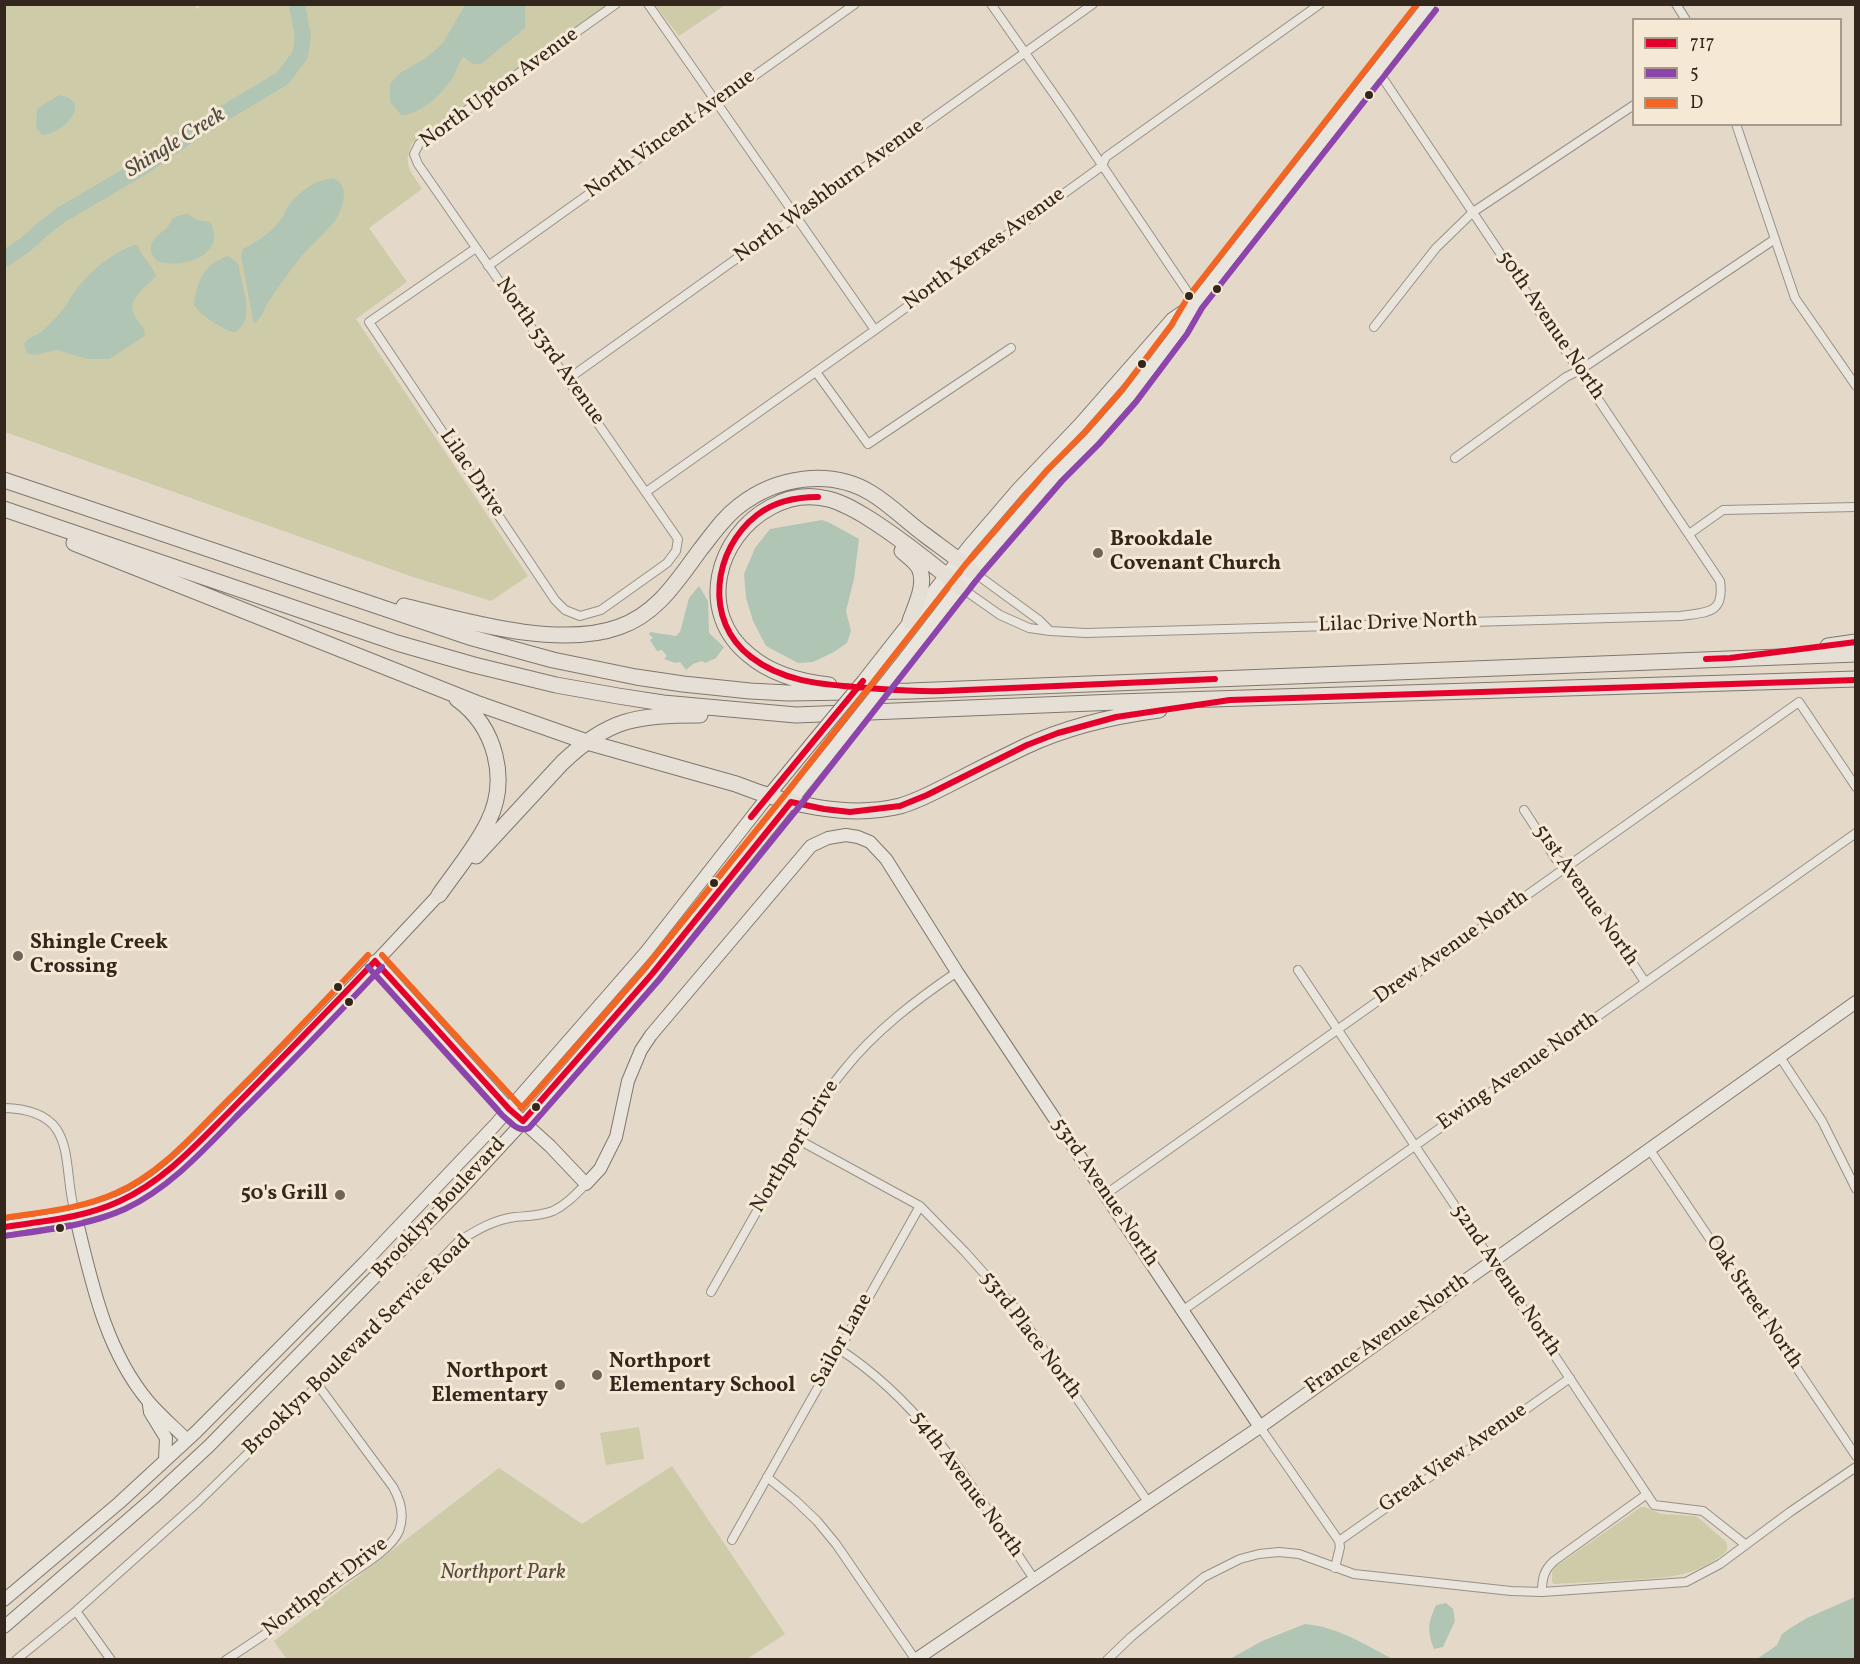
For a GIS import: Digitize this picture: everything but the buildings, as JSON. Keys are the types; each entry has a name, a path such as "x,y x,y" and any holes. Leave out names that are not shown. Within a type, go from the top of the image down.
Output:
{"highway":[{"path":"308,583 506,629 561,634 610,630 647,613 660,602 717,528 739,506 770,488 810,479 845,482 870,492 972,571"},
{"path":"4,480 469,637 553,660 682,684 788,693 910,691 1856,654"},
{"path":"910,691 827,685 783,675 749,656 734,640 723,618 718,596 720,570 732,542 746,524 763,511 796,497 818,496 846,505 883,527 960,587"},
{"path":"846,505 919,568 921,588 910,621"},
{"path":"4,509 397,643 474,665 556,685 663,703 796,715"},
{"path":"4,514 442,689 587,742 791,802 824,809 850,812 900,806 1027,745 1058,733 1116,717 1230,700"},
{"path":"1730,658 1856,642"},
{"path":"476,856 575,750 611,726 656,715 796,715 1117,702 1854,679"},
{"path":"439,895 488,823 495,803 498,783 496,755 487,734 466,706 442,689"}],"main road":[{"name":"Brooklyn Boulevard","path":"4,1627 153,1498 209,1446 332,1323 523,1121 652,974 791,802 972,571 1055,475 1129,396 1180,329 1195,303 1429,4"},
{"name":"Brooklyn Boulevard","path":"4,1600 88,1531 187,1440 365,1262 509,1109 646,952 958,559 1018,489 1079,425 1172,319 1195,303"},
{"name":"53rd Avenue North","path":"846,835 858,837 870,843 886,859 957,972 1260,1427"},
{"name":"Brooklyn Boulevard Service Road","path":"586,1184 600,1169 616,1137 628,1081 641,1050 658,1027 811,846 828,838 846,835"},
{"path":"4,1227 75,1215 105,1207 133,1196 173,1168 290,1053 476,856"},
{"path":"375,961 509,1109 550,1146 586,1184"},
{"name":"France Avenue North","path":"915,1659 1260,1427 1856,1002"},
{"path":"75,1215 95,1295 107,1331 130,1376 148,1401 187,1440 186,1456 153,1498"},
{"path":"148,1401 150,1412 166,1438 165,1460"}],"street":[{"name":"North Upton Avenue","path":"414,154 418,144 616,4"},
{"path":"648,4 875,330"},
{"name":"North Vincent Avenue","path":"488,266 855,4"},
{"path":"991,4 1195,303"},
{"name":"North Washburn Avenue","path":"568,379 1093,4"},
{"name":"North Xerxes Avenue","path":"646,492 1102,166 1106,157 1320,4"},
{"path":"1676,4 1685,18"},
{"name":"50th Avenue North","path":"1378,71 1720,581"},
{"path":"1374,327 1436,248 1473,212 1632,106"},
{"path":"1737,126 1795,298 1856,386"},
{"name":"North 53rd Avenue","path":"414,154 418,164 678,539 676,551"},
{"path":"1455,458 1566,377 1580,370 1775,239"},
{"name":"Lilac Drive","path":"476,248 369,322 555,600 565,610 580,616 601,610 668,563 676,551"},
{"path":"816,372 868,444 1011,348"},
{"path":"1689,534 1724,510 1856,507"},
{"path":"972,571 1039,620 1050,632"},
{"name":"Lilac Drive North","path":"960,587 999,615 1029,627 1050,632 1086,633 1680,616 1710,612 1718,604 1722,594 1720,581"},
{"name":"Drew Avenue North","path":"1106,1194 1799,702 1856,787"},
{"name":"51st Avenue North","path":"1524,810 1556,859 1568,866 1645,982"},
{"name":"Ewing Avenue North","path":"1182,1311 1856,833"},
{"name":"52nd Avenue North","path":"1298,970 1654,1505 1703,1511 1746,1545"},
{"name":"Northport Drive","path":"711,1292 797,1139 819,1103 845,1069 873,1038 904,1010 957,972"},
{"path":"1780,1057 1822,1121 1856,1189"},
{"path":"4,1108 21,1108 32,1111 42,1115 58,1129 65,1146 71,1200 75,1215"},
{"name":"53rd Place North","path":"797,1139 920,1206 991,1279 1014,1308 1148,1502"},
{"name":"Oak Street North","path":"1650,1150 1856,1456"},
{"name":"Brooklyn Boulevard Service Road","path":"16,1659 76,1611 198,1502 318,1385 459,1241 485,1225 517,1217 528,1218 553,1211 562,1206 586,1184"},
{"name":"Sailor Lane","path":"732,1540 920,1206"},
{"name":"54th Avenue North","path":"839,1349 860,1362 887,1384 935,1436 1034,1579"},
{"name":"Great View Avenue","path":"1339,1541 1570,1378"},
{"name":"Northport Drive","path":"226,1659 275,1628 376,1555 392,1542 398,1532 402,1509 399,1497 318,1385"},
{"name":"53rd Avenue North","path":"1260,1427 1339,1541"},
{"path":"1107,1659 1131,1636 1204,1577 1240,1559 1259,1554 1279,1552 1299,1554 1354,1574 1511,1591 1542,1592 1686,1582 1720,1564 1856,1467"},
{"path":"767,1477 817,1521 836,1544 915,1659"},
{"path":"1542,1592 1546,1568 1647,1494"},
{"path":"1335,1568 1340,1547 1339,1541"},
{"path":"76,1611 111,1659"}],"green space":[{"path":"194,4 197,9 203,4 606,5 412,143 408,157 409,168 422,189 369,228 407,282 356,319 528,576 491,601 413,577 5,432 4,5"},
{"path":"655,5 725,5 679,36"},
{"path":"639,1427 644,1459 606,1465 600,1433"},
{"name":"Northport Park","path":"672,1466 785,1634 747,1659 287,1660 274,1641 499,1468 582,1524"},
{"path":"1641,1507 1661,1514 1695,1516 1726,1542 1726,1552 1706,1565 1674,1576 1563,1584 1552,1582 1552,1572 1555,1567"}],"shaded area":[{"path":"465,5 525,5 525,28 481,64 473,64 463,57 452,79 442,92 424,107 402,116 390,102 390,84 400,73 426,58 443,43"},
{"path":"59,95 69,98 75,110 66,124 50,134 42,135 36,128 37,109"},
{"path":"333,178 341,185 344,193 339,214 305,252 254,324 241,256 243,249 271,231 291,202 301,192 319,182"},
{"path":"187,214 197,220 210,222 214,234 213,243 208,251 189,261 167,263 157,261 152,254 152,242 172,219"},
{"path":"134,245 138,246 156,276 135,298 132,308 145,335 109,359 87,359 57,350 35,355 27,353 24,345 27,340 41,332 64,309 87,276 109,258"},
{"path":"228,256 239,265 247,311 242,326 235,332 212,321 194,304 203,274 213,264"},
{"path":"822,520 859,539 854,579 846,611 851,631 847,643 834,652 813,662 798,663 766,646 753,621 746,598 744,574 755,548 770,529"},
{"path":"699,586 708,601 709,633 724,647 716,658 705,663 702,661 693,664 686,670 680,662 675,663 664,659 667,656 662,650 657,651 650,640 653,638 649,634 650,632 676,636 680,632 689,598"},
{"path":"1855,1597 1855,1659 1757,1659 1777,1645 1782,1634 1792,1627"},
{"path":"1446,1603 1453,1609 1455,1621 1443,1647 1434,1649 1429,1631 1430,1622 1436,1605"},
{"path":"1305,1624 1340,1632 1393,1659 1230,1659 1262,1641"}],"waterway":[{"name":"Shingle Creek","path":"4,259 61,215 146,165 198,129 283,78 300,55 303,37 297,4"}],"transit line":[{"name":"D","path":"382,955 522,1108 645,968 784,796 965,565 1048,469 1122,390 1172,324 1188,297 1417,4"},
{"name":"5","path":"368,967 502,1115 518,1128 529,1128 659,980 798,808 979,577 1062,481 1136,402 1187,334 1202,308 1436,10"},
{"name":"717","path":"818,497 786,501 771,506 757,515 742,529 723,565 720,605 726,624 736,642 751,657 775,671 801,680 828,684 921,691 1215,679"},
{"name":"717","path":"1706,659 1856,642"},
{"name":"717","path":"375,961 509,1109 523,1121 652,974 791,802 850,812 900,806 1027,745 1058,733 1116,717 1230,700 1856,680"},
{"name":"717","path":"751,817 863,681"},
{"name":"D","path":"4,1218 89,1203 116,1193 147,1176 188,1141 368,955"},
{"name":"717","path":"4,1227 63,1218 106,1207 136,1193 165,1173 204,1137 375,961"},
{"name":"5","path":"5,1236 96,1220 125,1209 156,1191 210,1143 382,967"}],"place":[{"name":"Brookdale Covenant Church","path":"1098,553"},
{"name":"Shingle Creek Crossing","path":"18,956"},
{"name":"50's Grill","path":"340,1195"},
{"name":"Northport Elementary School","path":"597,1375"},
{"name":"Northport Elementary","path":"560,1385"}]}
